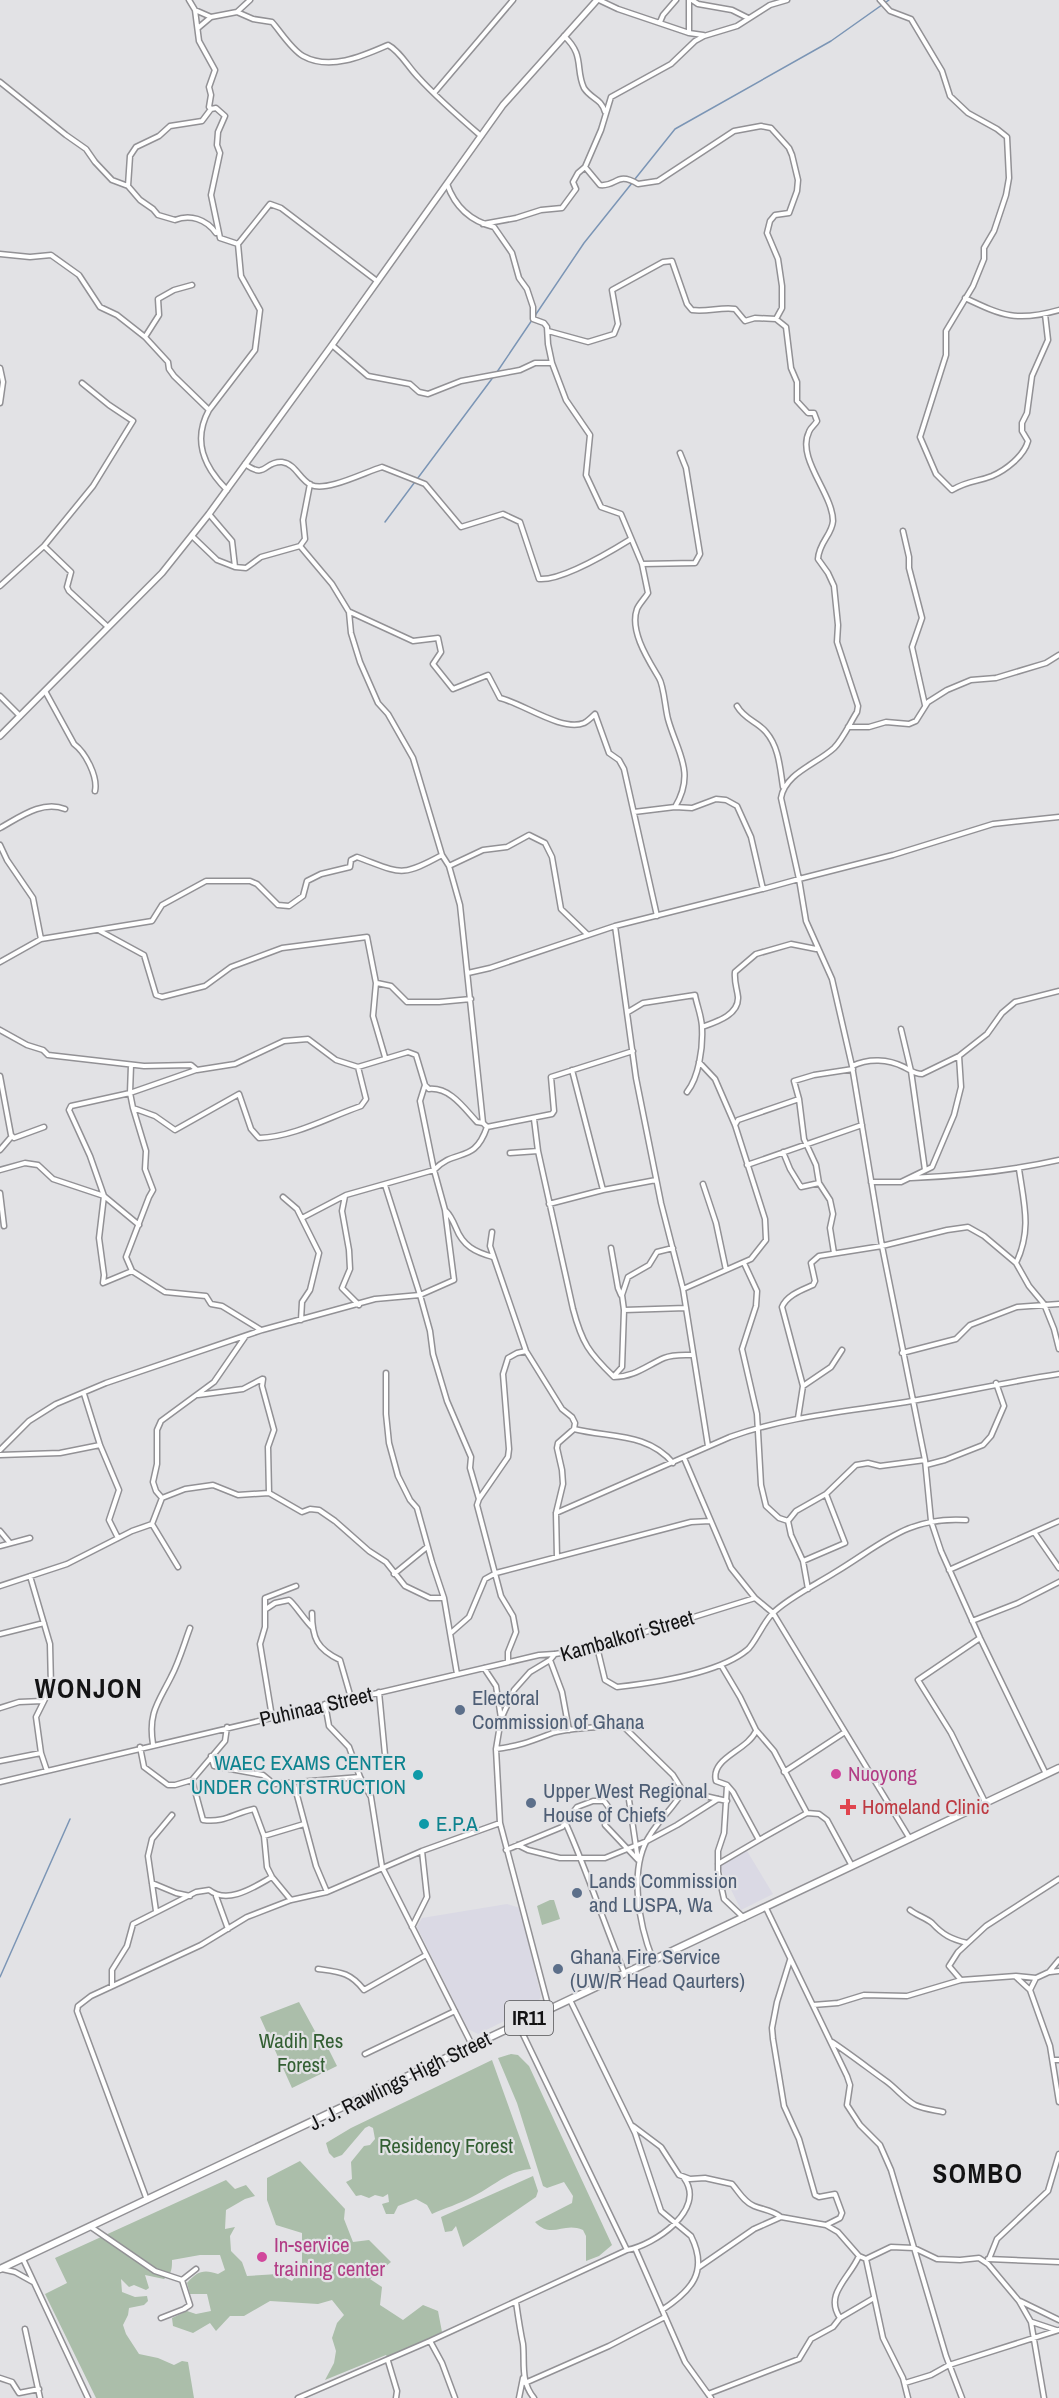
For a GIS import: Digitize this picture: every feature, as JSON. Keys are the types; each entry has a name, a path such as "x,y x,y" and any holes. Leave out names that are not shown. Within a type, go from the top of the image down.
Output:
{"main road":[{"name":"J. J. Rawlings High Street","path":"1,2269 1059,1767"}],"street":[{"path":"189,0 195,10 199,41 214,70 209,87 211,95 209,108 211,110"},
{"path":"198,28 211,17 237,12 250,0"},
{"path":"434,93 513,0"},
{"path":"0,736 162,573 227,490 503,105 598,0 618,9 704,36"},
{"path":"660,22 676,0"},
{"path":"689,33 691,0 698,4 732,10 748,18"},
{"path":"482,224 516,218 542,210 562,208 576,189 573,182 585,167 601,130 611,97 671,64 695,41 704,36 737,26 770,3 787,0"},
{"path":"880,0 890,11 911,19 942,71 950,96 973,117 997,129 1007,137 1009,178 1006,195 994,231 984,248 983,264 973,286 946,331 946,355 920,437 936,474 952,490 966,482 994,475 1026,450 1028,441 1022,431 1022,423 1027,413 1032,376 1048,340 1045,314"},
{"path":"195,10 211,17"},
{"path":"237,12 253,20 272,22 302,55 321,62 354,59 388,45 395,49 412,71 450,110 481,136"},
{"path":"564,36 579,58 584,86 588,93 603,103 605,112"},
{"path":"0,82 66,135 86,148 94,162 112,180 128,186 158,215 175,220 186,216 198,219 212,226 220,238 238,244"},
{"path":"128,186 130,156 136,147 159,136 170,126 202,122 211,110 216,108 225,116 218,132 217,145 220,153 210,195 220,238"},
{"path":"585,167 600,185 606,186 624,178 638,184 658,181 734,131 761,126 771,128 789,148 798,180 797,191 789,213 775,215 770,221 767,233 778,259 782,286 782,308 776,319"},
{"path":"447,183 459,208 482,224 494,226 512,253 519,278 527,289 533,307 533,319 544,323 548,331 552,363 567,400 590,435 586,475 601,507 621,514 642,564 648,593 637,610 642,650 660,679 668,720 684,762 684,785 675,807"},
{"path":"227,490 211,474 204,460 202,430 209,410 255,350 260,310 241,276 238,244 270,204 281,207 378,281"},
{"path":"0,254 30,257 51,255 79,275 100,308 117,315 145,337 168,362 169,369 174,376 209,410"},
{"path":"548,331 588,342 614,334 618,324 612,290 663,262 672,261 687,304 692,310 705,311 725,307 735,309 745,321 755,318 776,319 786,327 791,369 797,382 797,401 808,413 814,413 818,421 809,430 808,453 825,493 833,520 830,531 821,543 818,559 834,586 838,625 837,642 858,706 857,712 834,747 806,766 783,788"},
{"path":"145,337 159,315 158,299 174,290 192,285"},
{"path":"965,298 1011,317 1045,314 1059,310"},
{"path":"332,345 368,376 410,384 419,392 428,394 461,381 520,370 535,363 552,363"},
{"path":"0,368 3,382 0,403"},
{"path":"0,586 44,546 93,486 133,421 81,383"},
{"path":"642,564 695,563 700,554 686,468 680,453"},
{"path":"244,464 255,471 262,471 275,462 284,462 310,484 323,486 382,467 425,484 461,527 503,514 520,522 539,579 557,578 608,554 631,539"},
{"path":"192,536 217,560 235,567 246,568 261,557 300,546 305,539 303,520 310,484"},
{"path":"209,514 232,541 235,567"},
{"path":"903,531 909,568 922,618 912,647 925,706"},
{"path":"44,546 71,572 69,591 108,627"},
{"path":"300,546 332,584 349,612 351,633 360,662 378,703 388,714 413,758 442,855 449,866 460,905 483,1123"},
{"path":"349,612 413,641 438,638 441,651 433,664 453,689 488,675 500,698 516,702 543,716 573,725 585,723 595,714 609,753 619,760 624,769 657,915"},
{"path":"847,727 869,727 886,722 909,724 916,721 925,706 947,690 971,680 996,678 1046,663 1059,655"},
{"path":"45,692 74,744 80,748 97,781 94,790"},
{"path":"0,696 20,716"},
{"path":"737,706 742,714 765,730 779,756 782,798 806,921 816,949 832,979 853,1067 882,1246 925,1462 931,1521 949,1570 972,1621 1046,1774"},
{"path":"634,812 675,807 692,808 716,800 726,800 737,806 752,837 763,889"},
{"path":"0,828 37,808 55,805 65,809"},
{"path":"468,973 490,968 615,926 893,855 993,824 1059,817"},
{"path":"449,866 483,850 507,847 529,835 545,843 552,857 561,909 588,935"},
{"path":"0,845 7,860 33,898 41,939"},
{"path":"0,962 41,939 152,921 162,905 206,881 250,881 257,884 278,905 290,906 303,896 307,881 321,874 350,867 351,860 357,857 397,872 405,872 442,855"},
{"path":"615,926 636,1078 656,1180 683,1289 708,1446"},
{"path":"99,931 144,955 156,995 162,996 205,986 231,967 282,948 367,937 376,983 373,1016 385,1057"},
{"path":"702,1028 726,1018 735,1007 738,998 734,984 735,972 756,954 791,944 816,949"},
{"path":"376,983 391,986 407,1002 471,999"},
{"path":"834,1253 830,1228 832,1214 830,1200 819,1183 816,1165 804,1138 799,1099 794,1081 853,1067 861,1062 877,1060 900,1065 922,1074 959,1056 987,1034 1009,1006 1023,999 1059,991"},
{"path":"628,1012 643,1004 695,995 702,1028 699,1062 692,1085 687,1092"},
{"path":"902,1029 911,1071 925,1170"},
{"path":"0,1030 27,1045 43,1050 48,1055 131,1065 191,1065 197,1070"},
{"path":"132,1271 103,1283 99,1238 104,1196 90,1156 69,1110 71,1106 130,1093 197,1070 235,1065 284,1041 308,1039 336,1060 358,1067 385,1057 408,1052 416,1055 425,1085 429,1089 438,1088 450,1094 477,1122 487,1127"},
{"path":"487,1127 552,1114 554,1111 551,1077 633,1051"},
{"path":"871,1182 902,1182 932,1167 954,1114 961,1087 959,1056"},
{"path":"683,1289 751,1259 766,1240 765,1219 735,1125 715,1079 699,1062"},
{"path":"131,1065 130,1093 146,1151 145,1169 153,1190 126,1257 132,1271 165,1292 206,1296 211,1304 222,1306 262,1330"},
{"path":"133,1108 155,1116 175,1130 239,1094 251,1129 260,1137 270,1137 361,1106 366,1099 358,1067"},
{"path":"572,1070 603,1190"},
{"path":"0,1076 12,1136"},
{"path":"0,1450 29,1421 56,1404 106,1383 262,1330 375,1299 420,1295 454,1280 445,1210 420,1101 425,1085"},
{"path":"735,1125 738,1120 799,1099"},
{"path":"534,1119 549,1204 580,1335 591,1354 614,1377"},
{"path":"747,1165 862,1125"},
{"path":"0,1150 12,1136 44,1127"},
{"path":"302,1218 346,1195 434,1170 441,1162 476,1149 483,1140 487,1127"},
{"path":"510,1153 538,1151"},
{"path":"783,1152 801,1187 819,1183"},
{"path":"909,1178 965,1176 1019,1169 1059,1160"},
{"path":"0,1170 25,1162 38,1165 53,1179 104,1196 139,1225"},
{"path":"1017,1263 1024,1248 1027,1216 1019,1169"},
{"path":"549,1204 603,1190 656,1180"},
{"path":"703,1184 716,1223 726,1270"},
{"path":"385,1185 420,1295 430,1331 433,1354 447,1401 471,1457 470,1468 479,1499"},
{"path":"0,1193 4,1226"},
{"path":"346,1195 342,1211 350,1250 350,1269 342,1288 359,1305"},
{"path":"283,1197 297,1209 319,1253 310,1290 302,1302 302,1320"},
{"path":"445,1210 451,1216 464,1244 494,1257"},
{"path":"798,1418 803,1386 782,1307 792,1295 813,1285 811,1263 813,1260 834,1253 882,1246 968,1227 984,1236 1017,1263 1029,1286 1044,1304 1059,1349"},
{"path":"492,1232 490,1246 526,1351 562,1409 575,1423 574,1429 558,1443 557,1448 563,1484 556,1513 557,1557"},
{"path":"611,1248 624,1310 622,1367 614,1377"},
{"path":"621,1295 628,1276 649,1265 657,1252 673,1248"},
{"path":"744,1263 757,1291 756,1306 742,1349 753,1389 762,1485 766,1506 779,1518 788,1521"},
{"path":"902,1353 956,1339 970,1325 1017,1307 1059,1304"},
{"path":"624,1310 686,1308"},
{"path":"162,1498 153,1482 157,1464 157,1430 161,1421 214,1382 245,1337"},
{"path":"803,1386 831,1367 842,1350"},
{"path":"508,1662 508,1652 516,1632 513,1616 501,1596 477,1505 507,1457 509,1449 504,1374 508,1358 526,1351"},
{"path":"614,1377 635,1374 666,1357 693,1355"},
{"path":"386,1373 389,1443 398,1476 410,1500 417,1508 444,1598 457,1674"},
{"path":"556,1513 708,1446 758,1427 798,1418 912,1401 996,1383 1059,1374"},
{"path":"196,1395 243,1389 263,1378 262,1386 274,1430 268,1447 269,1493"},
{"path":"808,1589 803,1561 791,1535 788,1521 795,1511 826,1494 855,1465 868,1463 880,1466 925,1462 982,1445 991,1436 1004,1406 996,1383"},
{"path":"84,1394 100,1445 119,1490 109,1520 118,1538"},
{"path":"574,1429 624,1435 658,1447 673,1462"},
{"path":"0,1455 60,1453 100,1445"},
{"path":"684,1458 731,1568 755,1598 773,1612 910,1839"},
{"path":"0,1586 67,1564 118,1538 152,1524 162,1498 185,1489 213,1485 238,1495 269,1493 302,1512 310,1509 320,1510 369,1551 386,1562 405,1586 430,1598 444,1598"},
{"path":"803,1561 845,1543 826,1494"},
{"path":"597,1647 605,1680 616,1688 661,1680 721,1665 749,1649 754,1637 773,1612 875,1545 898,1533 931,1521 966,1520"},
{"path":"451,1633 469,1617 484,1579 496,1573 691,1522 710,1521"},
{"path":"949,1570 1059,1521"},
{"path":"152,1524 178,1567"},
{"path":"0,1531 10,1544"},
{"path":"1034,1532 1059,1568"},
{"path":"0,1546 30,1538"},
{"path":"394,1574 427,1547"},
{"path":"30,1576 50,1644 51,1687 36,1718 41,1753 47,1771"},
{"path":"972,1621 1018,1603 1059,1582"},
{"path":"272,1717 263,1675 260,1644 265,1627 265,1598 296,1586"},
{"name":"Kambalkori Street","path":"549,2009 500,1822 496,1749 501,1719 514,1690 530,1672 550,1660 555,1654 597,1647 755,1598"},
{"path":"266,1609 275,1603 289,1600 313,1628"},
{"path":"312,1612 313,1628 319,1646 340,1660 351,1698"},
{"path":"0,1634 44,1623"},
{"path":"153,1744 150,1730 152,1713 171,1678 190,1628"},
{"path":"980,1638 918,1680 951,1732 985,1802"},
{"name":"Puhinaa Street","path":"0,1782 539,1654 555,1654"},
{"path":"550,1660 562,1692 569,1730"},
{"path":"721,1665 756,1730 774,1752 807,1813"},
{"path":"484,1668 496,1686 501,1719"},
{"path":"379,1692 385,1755"},
{"path":"0,1708 19,1702 44,1701"},
{"path":"325,1704 329,1726 350,1747 360,1777 371,1797 382,1868 472,2045"},
{"path":"496,1749 522,1746 550,1733 624,1726 673,1775 683,1791 727,1801"},
{"path":"140,1747 144,1767 168,1785 175,1785 192,1780 225,1740 228,1727"},
{"path":"756,1730 752,1739 730,1755 716,1768 714,1774 716,1781 727,1785 759,1840"},
{"path":"784,1772 845,1732"},
{"path":"0,1761 41,1753"},
{"path":"211,1756 214,1766 263,1775 274,1784 360,1777"},
{"path":"192,1780 203,1820 228,1819 241,1812 254,1809 264,1836 267,1867 272,1877 291,1900"},
{"path":"294,1784 320,1877 327,1892"},
{"path":"727,1785 727,1801 718,1864 724,1899 744,1918"},
{"path":"638,1860 646,1841 675,1805 683,1791"},
{"path":"518,1845 528,1850 560,1858 582,1860 605,1858 677,1825 719,1799"},
{"path":"629,1800 638,1860 637,1895 645,1940 653,1961"},
{"path":"625,1974 566,1824 570,1813 577,1807 592,1801 604,1801 610,1809 605,1825 638,1860"},
{"path":"718,1864 807,1813 819,1814 827,1820 853,1866"},
{"path":"156,1911 148,1856 150,1843 172,1815"},
{"path":"147,2200 77,2011 78,2006 91,1996 166,1962 247,1917 291,1900 327,1892 422,1851 500,1822"},
{"path":"264,1836 304,1824"},
{"path":"506,1850 566,1824"},
{"path":"412,1927 427,1897 422,1851"},
{"path":"216,1896 227,1897 236,1894 272,1877"},
{"path":"961,1980 949,1966 958,1952 986,1926 1059,1879"},
{"path":"152,1883 176,1893 191,1896"},
{"path":"112,1986 112,1970 127,1946 133,1924 156,1911 196,1892 209,1890 216,1896 228,1929"},
{"path":"765,1908 848,2076 850,2085 848,2105 860,2125 880,2145 891,2170 962,2398"},
{"path":"910,1910 931,1922 940,1933 951,1939 968,1943"},
{"path":"318,1969 346,1973 352,1976 364,1990 426,1955"},
{"path":"790,1959 777,2002 772,2028 773,2039 784,2106 799,2139 815,2194 819,2197 835,2194 842,2212 840,2218 826,2225"},
{"path":"1049,1972 1059,1960"},
{"path":"813,2005 838,2003 864,1995 908,1996 961,1980 1016,1976 1036,1978 1049,1972 1059,1971"},
{"path":"1016,1976 1030,1990 1050,2046 1059,2102"},
{"path":"1030,1990 1036,1978"},
{"path":"570,1999 632,2126 662,2211 691,2236 699,2267 695,2282 662,2310"},
{"path":"365,2054 455,2011"},
{"path":"518,2024 627,2250"},
{"path":"830,2041 874,2075 884,2080 908,2101 917,2106 943,2112"},
{"path":"1053,2060 1059,2060"},
{"path":"298,2398 388,2361 670,2230 687,2208 691,2196 690,2186 676,2171 661,2147 632,2126"},
{"path":"989,2259 997,2239 1048,2191 1059,2154"},
{"path":"683,2177 705,2178 732,2184 753,2206 772,2211 781,2217 826,2225 847,2239 859,2256 866,2259"},
{"path":"699,2267 754,2229 781,2217"},
{"path":"91,2227 156,2271 182,2280"},
{"path":"635,2248 685,2361 710,2396 799,2359 811,2339 833,2327 840,2318 873,2298"},
{"path":"866,2259 886,2248 914,2248 937,2259 979,2258 1059,2262"},
{"path":"840,2318 834,2309 834,2298 859,2256"},
{"path":"979,2258 988,2265 1019,2301 1031,2322 1044,2398"},
{"path":"23,2259 88,2398"},
{"path":"866,2259 873,2298 884,2338 905,2383 908,2398"},
{"path":"1,2269 15,2272 33,2283"},
{"path":"182,2280 196,2269"},
{"path":"160,2318 184,2309 189,2304 182,2280"},
{"path":"1019,2301 1059,2320"},
{"path":"516,2302 523,2347 523,2382 519,2398"},
{"path":"525,2383 609,2346 665,2317"},
{"path":"1031,2322 1057,2330"},
{"path":"25,2329 40,2398"},
{"path":"905,2383 931,2375 950,2365 1057,2330"},
{"path":"430,2341 442,2363 455,2398"},
{"path":"388,2361 397,2391 396,2398"},
{"path":"522,2369 525,2383 534,2398"},
{"path":"0,2378 12,2382 19,2393 39,2389"}],"shaded area":[{"path":"747,1851 773,1894 741,1910 719,1865"},
{"path":"507,1904 520,1908 541,1996 537,2005 478,2034 468,2029 417,1927 422,1918"}],"green space":[{"path":"554,1900 560,1919 542,1925 537,1906"},
{"name":"Wadih Res Forest","path":"299,2002 337,2066 292,2088 260,2017"},
{"path":"511,2054 518,2055 529,2066 612,2245 599,2256 586,2261 586,2236 583,2230 569,2227 547,2230 535,2222 572,2203 573,2196 564,2182 547,2188 543,2186 517,2103 498,2058"},
{"name":"Residency Forest","path":"492,2060 531,2169 507,2176 480,2193 432,2214 427,2205 416,2199 398,2206 394,2214 386,2214 382,2204 389,2202 388,2194 383,2197 375,2195 369,2198 356,2196 346,2182 352,2179 351,2162 364,2146 370,2145 375,2139 373,2128 369,2126 365,2128 342,2155 334,2158 329,2153 326,2143 351,2128"},
{"path":"300,2161 345,2209 344,2219 353,2242 369,2240 391,2262 370,2279 382,2287 380,2305 403,2320 423,2305 438,2311 442,2332 388,2358 386,2355 325,2380 334,2363 336,2351 332,2338 337,2323 344,2315 332,2300 318,2304 270,2301 244,2316 230,2316 216,2331 210,2323 193,2333 173,2326 172,2318 187,2311 196,2314 211,2311 207,2294 190,2294 187,2283 201,2272 218,2274 225,2270 220,2255 200,2255 172,2260 170,2273 164,2279 145,2275 149,2288 146,2290 134,2285 129,2287 121,2279 122,2292 135,2297 147,2296 148,2301 144,2305 129,2308 123,2325 139,2354 158,2358 174,2365 182,2361 188,2362 194,2398 96,2398 45,2294 67,2283 55,2258 226,2180 235,2189 246,2185 255,2196 226,2210 225,2229 235,2227 230,2236 231,2251 242,2262 247,2276 278,2274 292,2281 302,2267 302,2233 276,2225 267,2200 267,2178"},
{"path":"533,2176 538,2191 536,2197 463,2247 456,2226 452,2231 445,2232 441,2217"}],"waterway":[{"path":"635,179 675,129 831,41 889,0"},
{"path":"497,372 584,243 632,183"},
{"path":"385,522 494,376"},
{"path":"0,1977 70,1819"}],"place":[{"name":"Electoral Commission of Ghana","path":"460,1710"},
{"name":"Nuoyong","path":"836,1774"},
{"name":"WAEC EXAMS CENTER UNDER CONTSTRUCTION","path":"418,1775"},
{"name":"Upper West Regional House of Chiefs","path":"531,1803"},
{"name":"Homeland Clinic","path":"848,1807"},
{"name":"E.P.A","path":"424,1824"},
{"name":"Lands Commission and LUSPA, Wa","path":"577,1893"},
{"name":"Ghana Fire Service (UW/R Head Qaurters)","path":"558,1969"},
{"name":"In-service training center","path":"262,2257"}],"district":[{"name":"WONJON","path":"89,1689"},
{"name":"SOMBO","path":"978,2174"}]}
